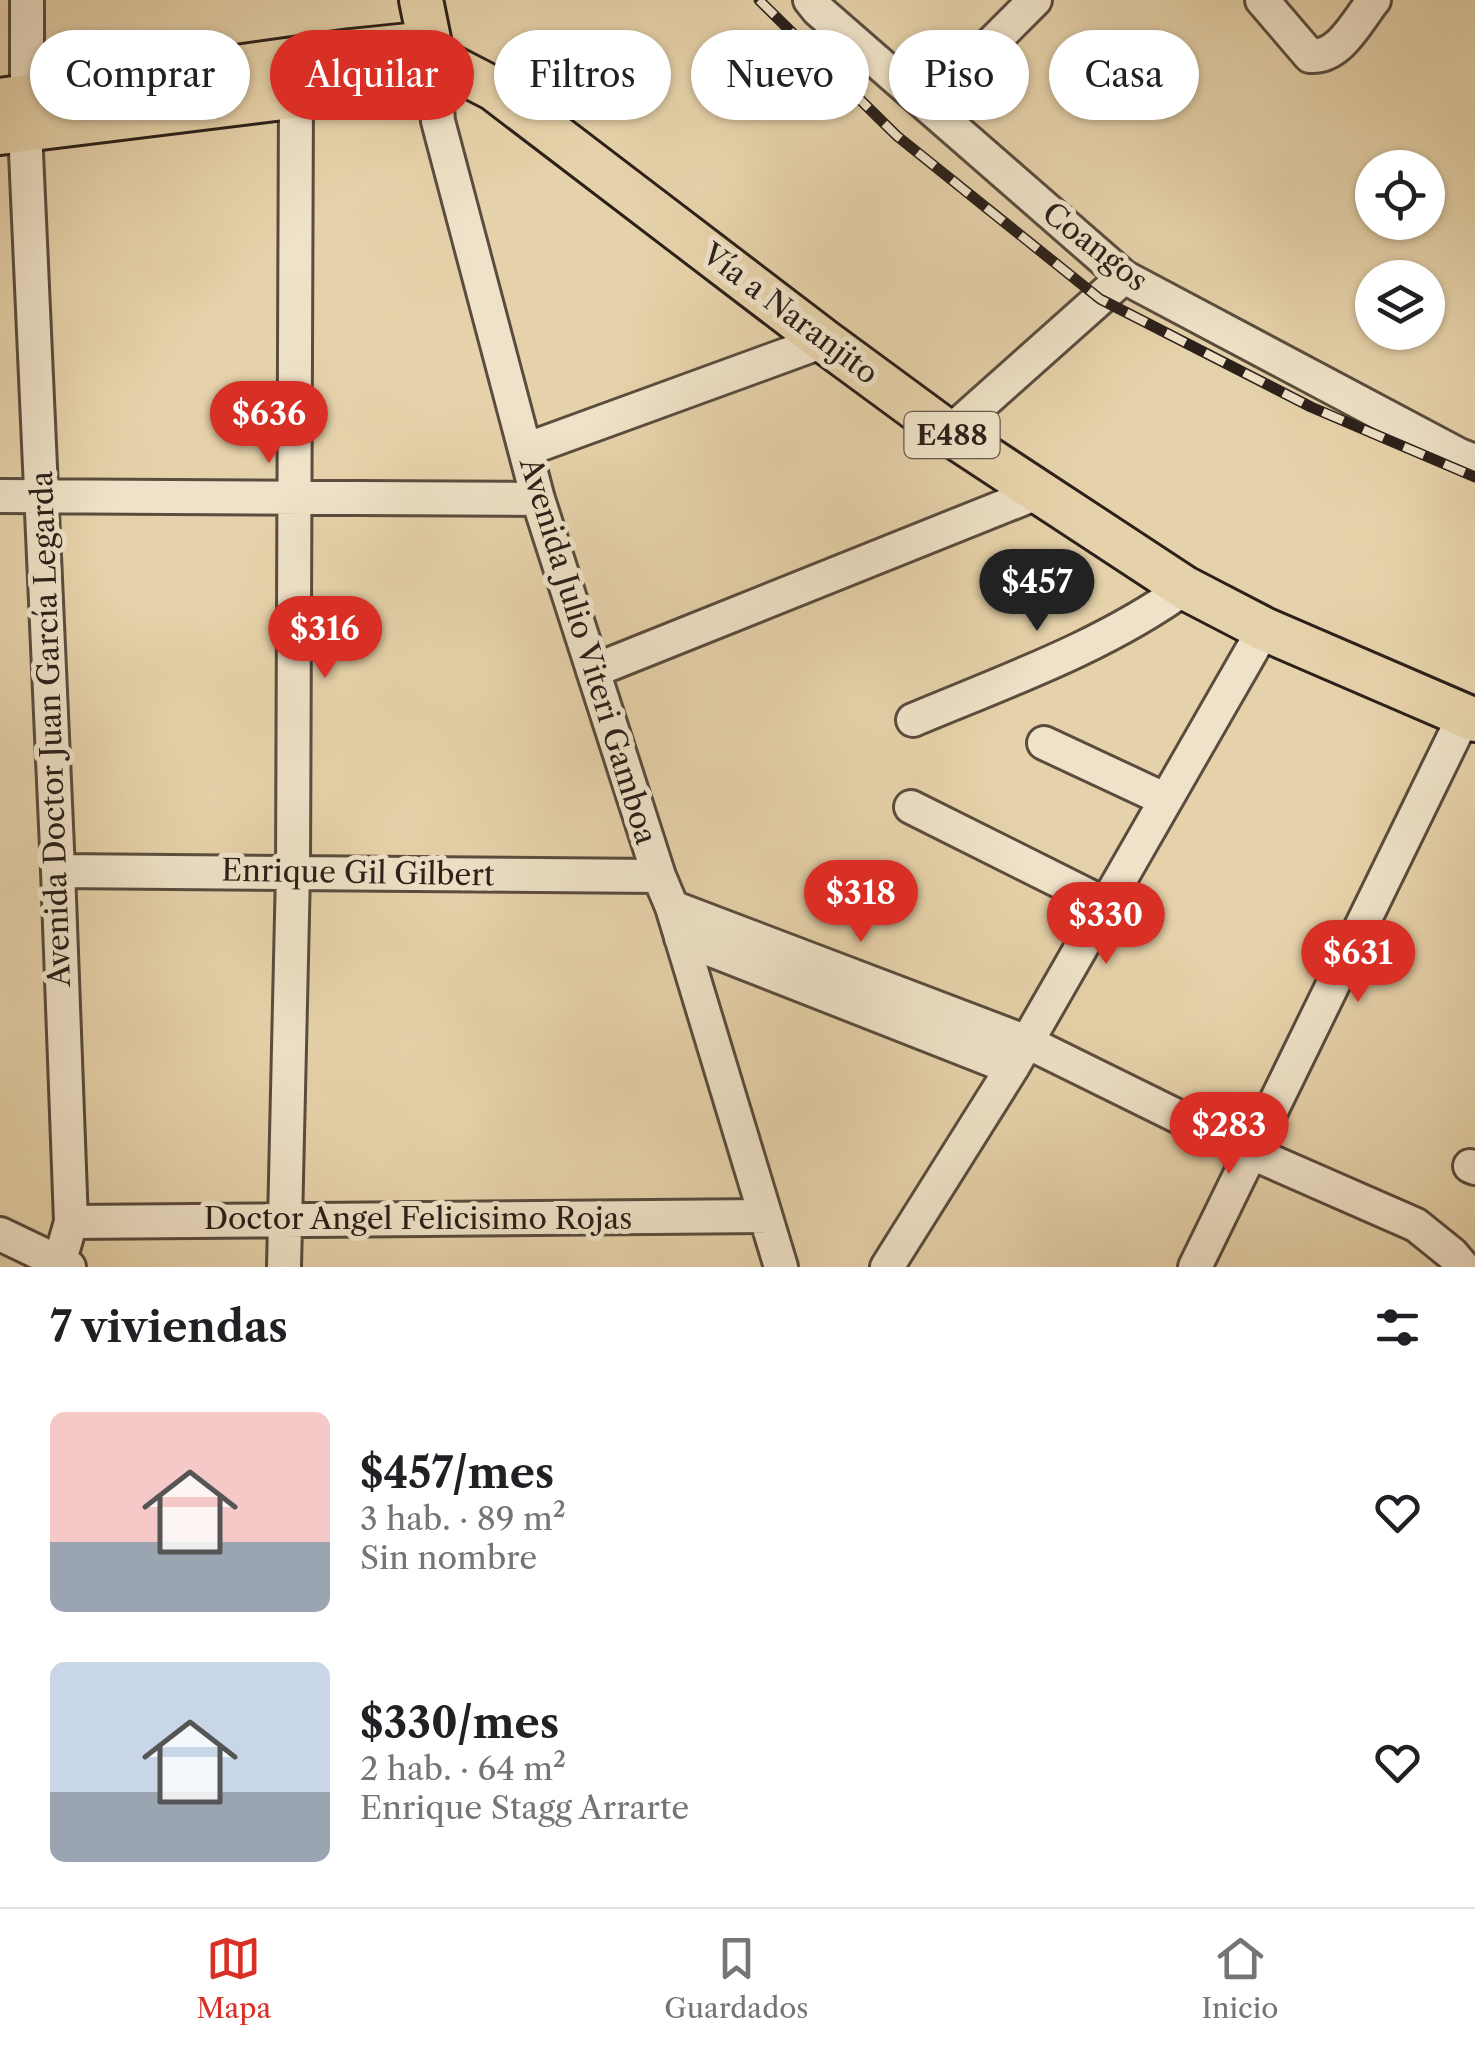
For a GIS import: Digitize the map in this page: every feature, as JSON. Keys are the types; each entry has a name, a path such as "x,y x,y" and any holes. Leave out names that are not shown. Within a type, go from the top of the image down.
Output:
{"main road":[{"name":"E488","path":"13,115 378,48 408,46 427,28"},
{"name":"Vía a Naranjito","path":"427,28 494,88 824,341 1037,492 1185,588 1264,629 1470,718"},
{"path":"13,115 270,97"}],"street":[{"name":"Avenida Doctor Juan García Legarda","path":"27,0 13,115 41,495 58,871 70,1222 63,1266"},
{"name":"Coangos","path":"810,0 889,71"},
{"path":"1004,30 1034,0"},
{"path":"1262,0 1310,56 1322,57 1334,51 1374,0"},
{"name":"Avenida Julio Viteri Gamboa","path":"427,28 438,121 538,499 676,922 781,1267"},
{"path":"284,1267 296,497 296,120"},
{"name":"Coangos","path":"945,120 1124,277 1475,461"},
{"path":"950,433 1124,277"},
{"path":"525,450 824,341"},
{"path":"593,671 1037,492"},
{"path":"0,496 538,499"},
{"path":"913,720 1041,667 1132,623 1185,588"},
{"path":"887,1267 1019,1055 1264,629"},
{"path":"1195,1267 1470,718"},
{"path":"1044,743 1164,799"},
{"path":"911,807 1106,904"},
{"name":"Enrique Gil Gilbert","path":"58,871 659,876"},
{"path":"676,922 1019,1055 1252,1153 1416,1225 1463,1267"},
{"name":"Doctor Angel Felicisimo Rojas","path":"70,1222 766,1216"},
{"path":"0,1234 63,1266"}],"railway":[{"path":"759,0 897,136 1100,299 1311,407 1475,477"}]}
